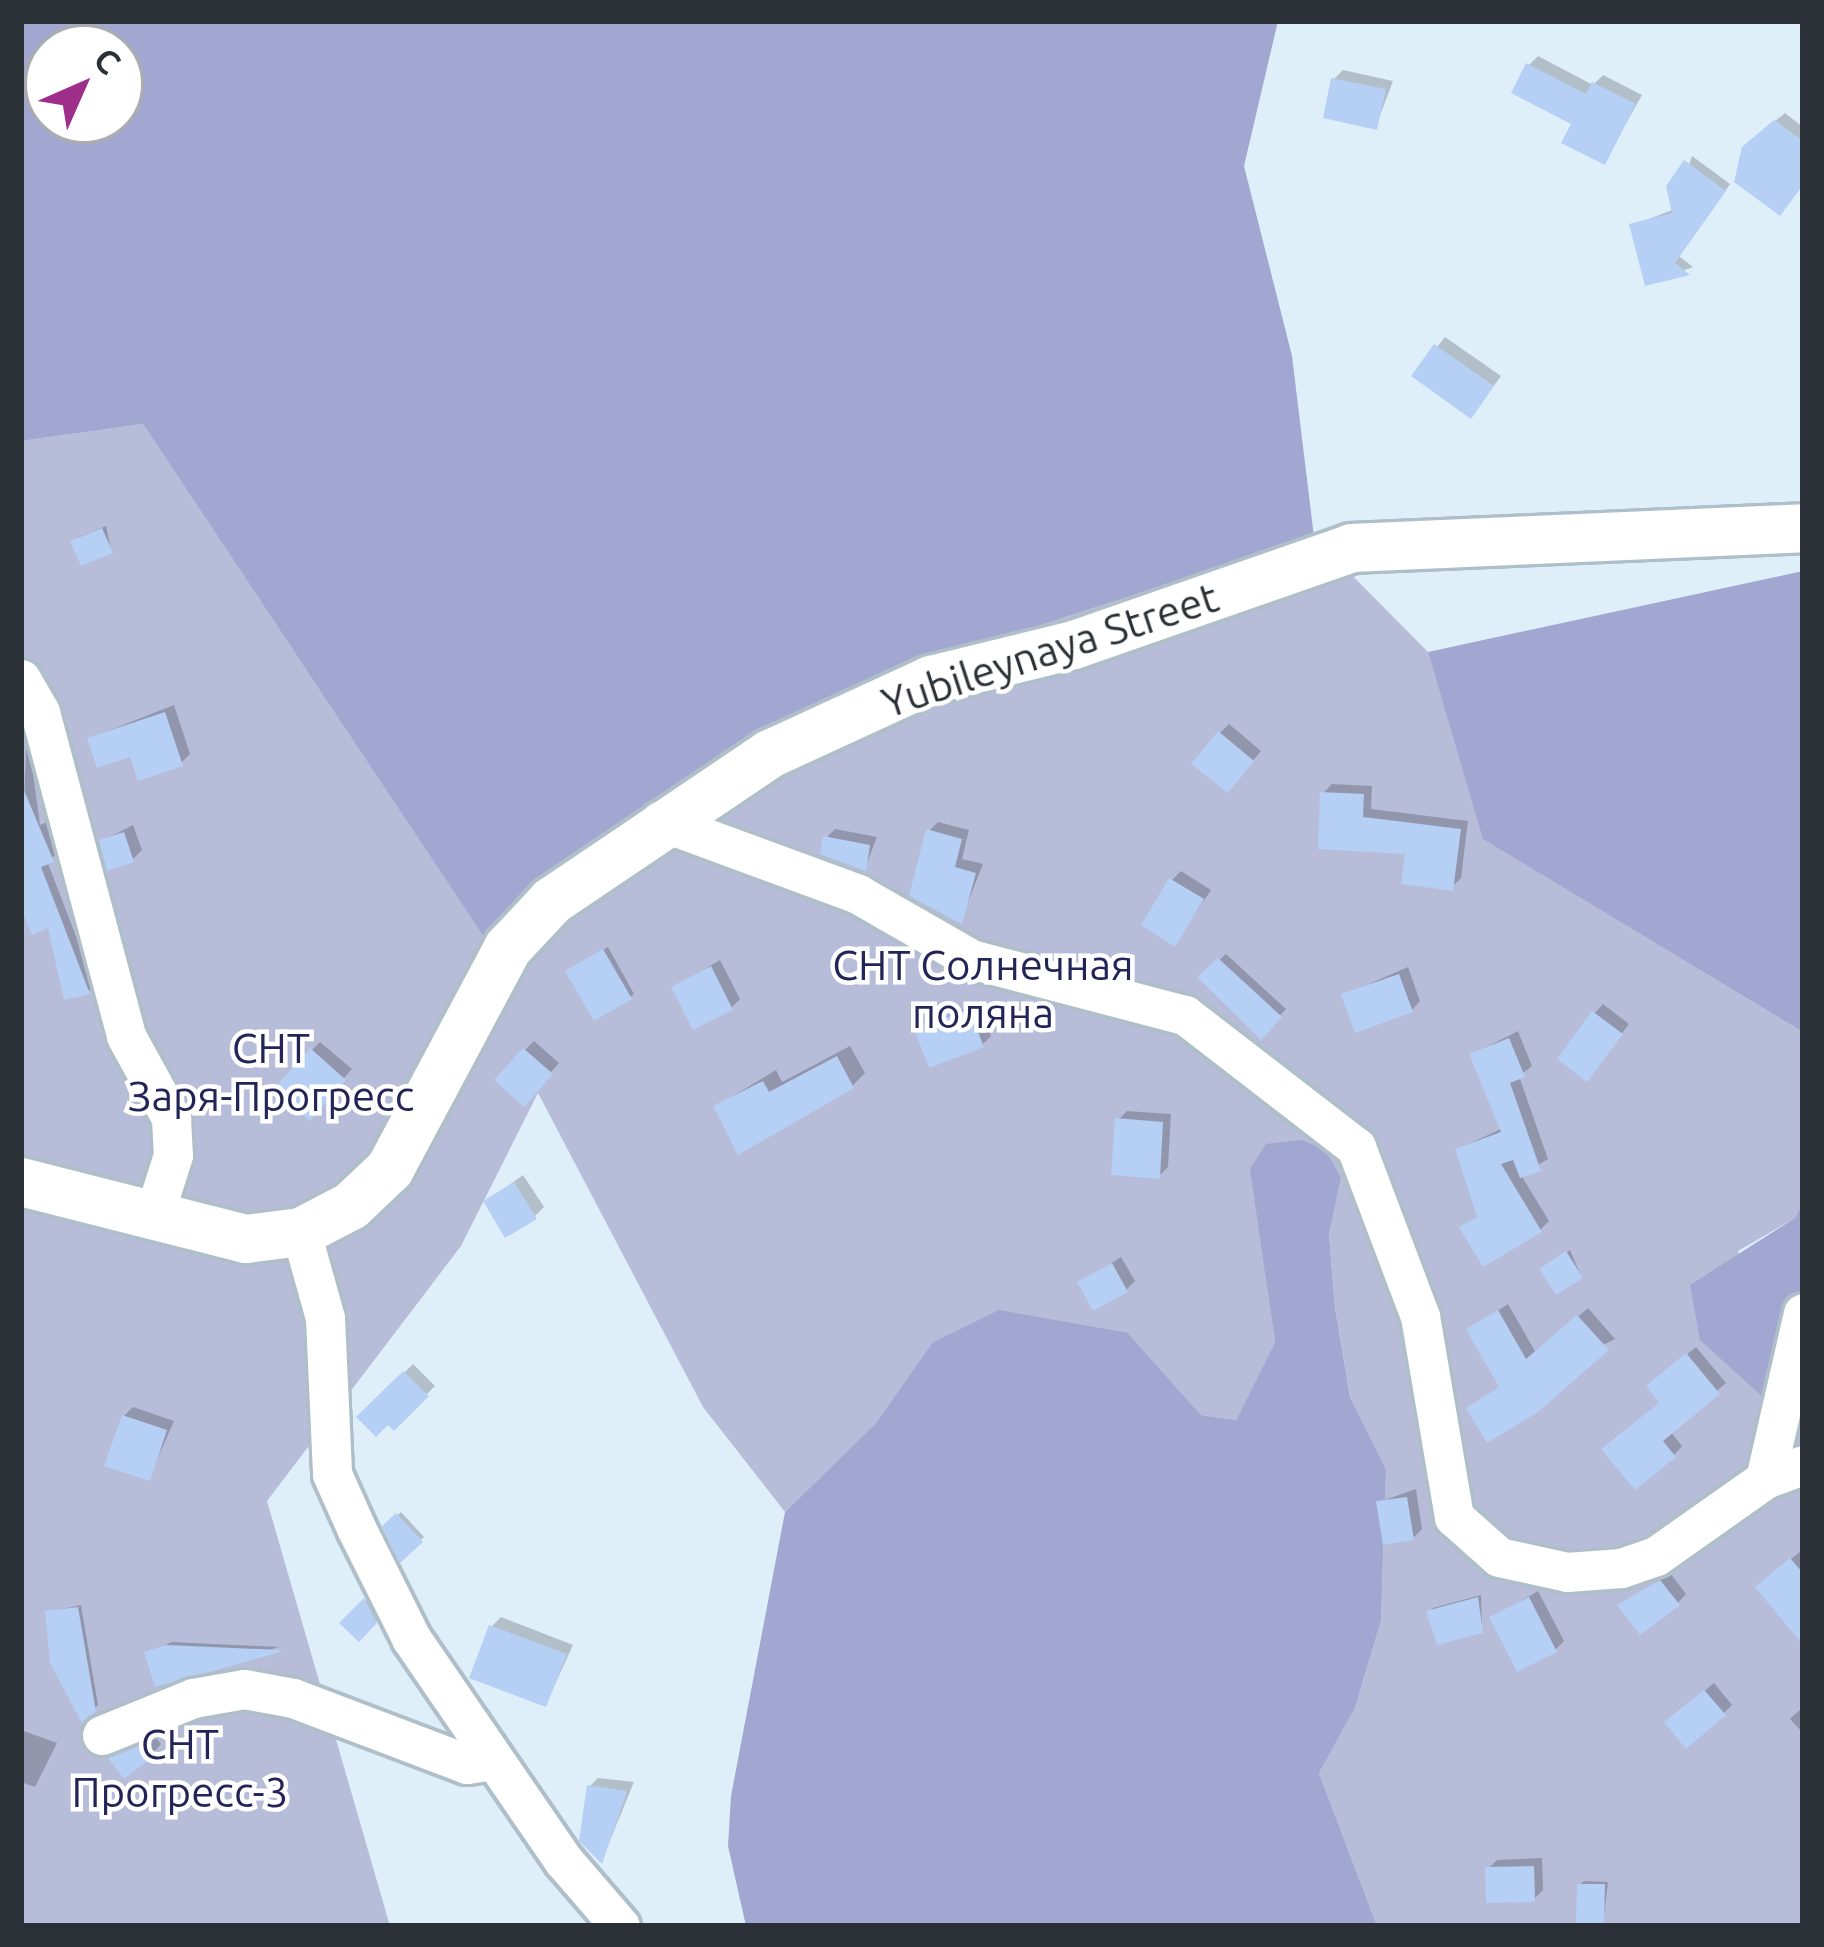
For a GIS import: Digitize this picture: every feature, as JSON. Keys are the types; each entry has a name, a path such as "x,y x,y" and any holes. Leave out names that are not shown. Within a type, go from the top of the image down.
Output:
{"street":[{"name":"Yubileynaya Street","path":"21,1182 246,1239 301,1232 351,1207 390,1168 508,948 552,901 661,821 770,754 931,680 1074,645 1352,548 1803,528"},
{"path":"21,679 40,712 126,1036 171,1118 173,1155 153,1218"},
{"path":"661,821 858,894 971,959 1186,1015 1356,1147 1420,1316 1454,1517 1479,1546 1567,1572 1622,1568 1656,1556 1765,1479 1803,1465"},
{"path":"301,1232 325,1318 332,1474 411,1638 493,1760 620,1926"},
{"path":"1765,1479 1803,1313"},
{"path":"102,1735 193,1698 244,1689 293,1698 467,1764 493,1760"}],"green space":[{"name":"СНТ Солнечная поляна","path":"143,424 492,948 646,804 898,671 1314,537 1428,652 1484,839 1803,1032 1803,1202 1795,1218 1738,1251 1776,1409 1803,1401 1803,1926 1377,1926 1319,1773 1355,1708 1381,1621 1386,1469 1350,1397 1335,1308 1329,1235 1341,1178 1267,1285 1275,1342 1236,1420 1201,1415 1128,1333 932,1343 875,1424 785,1512 703,1407 538,1093 461,1246 267,1501 390,1926 21,1926 21,441"}],"shaded area":[{"path":"21,21 1278,21 1244,166 1292,356 1314,537 898,671 646,804 492,949 143,424 21,441"},
{"path":"1803,571 1803,1032 1483,839 1428,652"},
{"path":"1301,1140 1325,1149 1341,1178 1329,1235 1335,1308 1350,1397 1386,1469 1381,1621 1355,1708 1319,1773 1377,1926 746,1926 728,1846 731,1796 785,1512 875,1424 932,1343 999,1310 1128,1333 1201,1415 1236,1420 1275,1342 1250,1169 1266,1144"},
{"path":"1803,1202 1803,1401 1776,1409 1700,1340 1690,1285 1795,1218"}],"building":[{"path":"1526,63 1586,94 1592,82 1636,104 1605,165 1561,143 1571,124 1511,93"},
{"path":"1331,78 1386,89 1377,130 1323,118"},
{"path":"1774,120 1803,141 1803,185 1780,216 1734,182 1742,147"},
{"path":"1684,160 1726,191 1675,263 1690,275 1645,286 1629,224 1672,213 1666,186"},
{"path":"1434,344 1494,386 1471,419 1411,376"},
{"path":"102,528 113,553 81,566 70,541"},
{"path":"165,712 183,766 138,781 130,757 97,768 87,738"},
{"path":"1218,731 1254,761 1228,793 1191,764"},
{"path":"21,783 54,862 41,867 90,994 64,1000 48,928 32,935 21,909"},
{"path":"1320,792 1364,794 1363,817 1461,829 1453,891 1401,884 1405,854 1318,849"},
{"path":"926,829 962,839 955,867 976,873 962,924 909,896"},
{"path":"124,832 134,862 107,871 99,840"},
{"path":"823,836 870,845 866,871 820,854"},
{"path":"1169,878 1204,899 1175,947 1141,925"},
{"path":"603,949 632,999 594,1021 565,971"},
{"path":"1218,958 1282,1017 1261,1040 1197,977"},
{"path":"711,966 733,1010 693,1030 671,987"},
{"path":"1399,974 1413,1012 1355,1033 1341,994"},
{"path":"969,1009 984,1047 929,1068 914,1029"},
{"path":"1592,1011 1623,1034 1587,1082 1557,1059"},
{"path":"1509,1038 1525,1077 1510,1083 1541,1171 1520,1178 1513,1160 1501,1164 1542,1232 1483,1267 1459,1227 1477,1217 1455,1149 1501,1132 1469,1054"},
{"path":"310,1048 346,1080 310,1121 273,1090"},
{"path":"523,1048 553,1074 524,1107 494,1080"},
{"path":"837,1056 854,1088 738,1155 713,1106 763,1081 769,1092"},
{"path":"1115,1118 1163,1122 1160,1179 1111,1175"},
{"path":"514,1182 537,1219 505,1238 483,1201"},
{"path":"1566,1251 1583,1278 1556,1295 1539,1269"},
{"path":"1112,1263 1128,1292 1093,1311 1077,1282"},
{"path":"1498,1310 1526,1359 1577,1315 1609,1350 1538,1412 1487,1443 1466,1408 1499,1387 1466,1329"},
{"path":"1686,1353 1720,1394 1663,1441 1676,1457 1635,1490 1601,1449 1659,1403 1646,1386"},
{"path":"403,1371 429,1396 394,1431 388,1425 376,1437 356,1417"},
{"path":"122,1415 167,1430 150,1481 104,1466"},
{"path":"1407,1497 1414,1540 1383,1545 1376,1501"},
{"path":"396,1513 423,1542 400,1563 382,1526"},
{"path":"1790,1558 1803,1573 1803,1645 1755,1587"},
{"path":"1660,1580 1680,1605 1640,1635 1617,1605"},
{"path":"1478,1597 1483,1633 1437,1645 1426,1611"},
{"path":"1529,1597 1557,1652 1517,1672 1489,1617"},
{"path":"364,1598 377,1623 359,1642 339,1623"},
{"path":"78,1607 96,1712 82,1723 50,1663 45,1611"},
{"path":"489,1625 567,1654 546,1707 469,1678"},
{"path":"166,1645 281,1652 155,1687 144,1652"},
{"path":"1704,1690 1726,1715 1686,1749 1664,1722"},
{"path":"145,1743 155,1755 124,1779 108,1758"},
{"path":"587,1785 627,1791 602,1864 579,1841"},
{"path":"1534,1866 1535,1902 1486,1903 1485,1867"},
{"path":"1577,1884 1605,1884 1604,1926 1576,1926"}],"park label":[{"name":"СНТ Заря-Прогресс","path":"271,1072"},
{"name":"СНТ Прогресс-3","path":"180,1768"}]}
